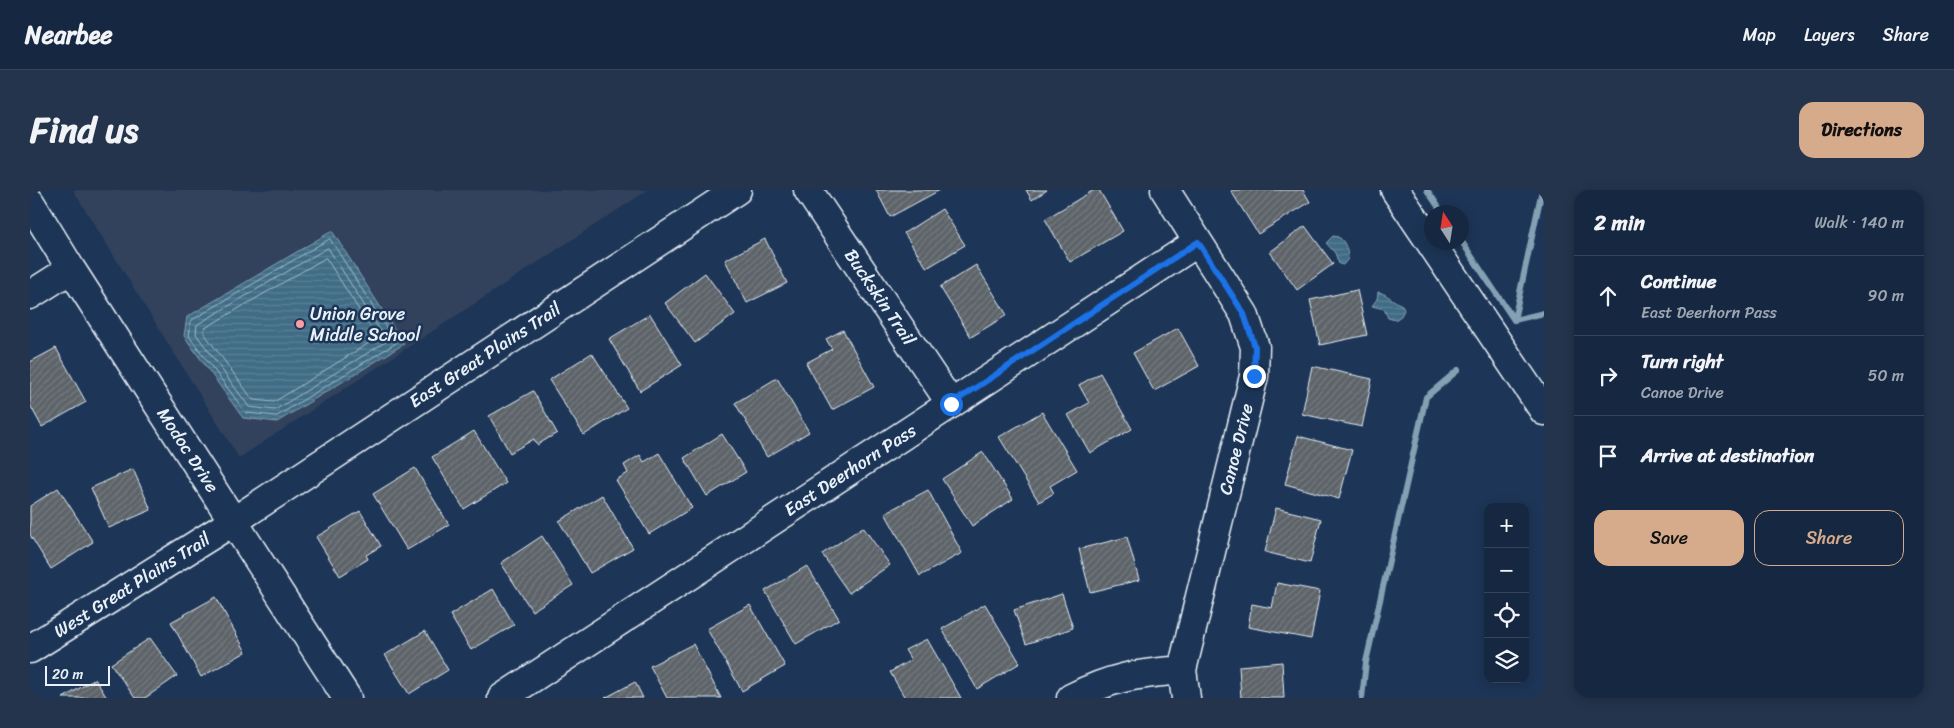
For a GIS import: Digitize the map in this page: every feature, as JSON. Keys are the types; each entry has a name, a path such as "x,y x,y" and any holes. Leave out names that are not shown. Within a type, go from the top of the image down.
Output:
{"street":[{"name":"East Great Plains Trail","path":"234,521 737,190"},
{"name":"Buckskin Trail","path":"808,190 951,404"},
{"name":"Canoe Drive","path":"1164,190 1244,314 1255,347 1254,376 1182,670 1186,698"},
{"path":"1395,190 1544,411"},
{"name":"Modoc Drive","path":"30,202 71,269 347,698"},
{"name":"East Deerhorn Pass","path":"502,698 1198,242"},
{"path":"30,295 71,269"},
{"name":"West Great Plains Trail","path":"30,649 234,521"},
{"path":"1071,698 1096,686 1131,675 1182,670"}],"shaded area":[{"name":"Union Grove Middle School","path":"73,190 648,190 239,458"}],"water":[{"path":"332,231 404,344 277,422 243,418 184,336 187,317"},
{"path":"1333,236 1340,238 1346,247 1348,259 1343,265 1339,264 1335,253 1326,243"},
{"path":"1378,292 1402,305 1404,310 1401,316 1395,320 1388,318 1384,309 1372,306 1377,299"}],"building":[{"path":"876,190 940,190 890,217"},
{"path":"1026,190 1047,190 1032,200"},
{"path":"1094,190 1099,190 1123,231 1070,262 1045,219"},
{"path":"1303,190 1310,202 1258,234 1231,191"},
{"path":"942,209 965,245 927,268 904,233"},
{"path":"1305,226 1333,264 1297,290 1270,252"},
{"path":"765,239 787,283 747,303 725,260"},
{"path":"976,265 1007,315 971,337 940,287"},
{"path":"705,273 735,314 695,343 665,303"},
{"path":"1357,290 1367,335 1320,345 1310,300"},
{"path":"650,314 682,365 640,391 609,339"},
{"path":"1178,328 1199,366 1154,391 1133,353"},
{"path":"843,330 874,387 832,410 806,363 832,349 826,339"},
{"path":"56,348 86,402 42,427 30,405 30,362"},
{"path":"592,353 627,408 584,435 549,380"},
{"path":"1312,366 1372,379 1362,427 1302,414"},
{"path":"1100,373 1132,429 1090,453 1068,415 1089,403 1079,385"},
{"path":"777,378 809,432 767,457 735,403"},
{"path":"533,391 557,433 537,445 534,439 510,453 489,416"},
{"path":"1042,412 1077,470 1050,486 1054,493 1039,502 999,437"},
{"path":"474,431 506,483 464,509 432,457"},
{"path":"722,434 746,472 707,496 684,458"},
{"path":"1298,436 1352,450 1339,499 1285,484"},
{"path":"983,452 1013,499 972,526 942,479"},
{"path":"659,453 692,508 649,534 616,480 628,473 624,465 640,455 644,462"},
{"path":"415,468 449,525 407,550 373,494"},
{"path":"133,469 151,510 109,528 91,488"},
{"path":"58,488 93,542 51,569 30,535 30,506"},
{"path":"928,490 962,553 920,576 885,513"},
{"path":"602,495 633,548 590,573 559,521"},
{"path":"1276,508 1321,519 1310,563 1265,552"},
{"path":"360,511 381,546 366,555 368,559 340,576 316,537"},
{"path":"863,527 890,565 849,593 822,554"},
{"path":"542,536 573,585 532,611 501,563"},
{"path":"1127,537 1139,580 1090,592 1079,549"},
{"path":"807,566 839,619 796,644 765,591"},
{"path":"1277,583 1320,591 1311,639 1248,627 1252,604 1272,608"},
{"path":"493,589 514,625 471,650 450,615"},
{"path":"1062,594 1073,628 1026,644 1014,610"},
{"path":"216,597 246,652 201,677 171,622"},
{"path":"985,604 1020,663 977,689 942,629"},
{"path":"750,605 785,666 742,691 707,629"},
{"path":"425,631 448,670 409,694 385,655"},
{"path":"150,638 177,676 145,698 135,698 111,664"},
{"path":"927,639 961,698 905,698 890,672 911,660 905,650"},
{"path":"693,644 721,698 667,698 650,666"},
{"path":"1282,662 1284,698 1241,698 1239,666"},
{"path":"95,679 107,698 63,698"},
{"path":"635,682 643,698 605,698"}],"waterway":[{"path":"1427,190 1437,205"},
{"path":"1514,320 1542,190"},
{"path":"1467,250 1514,320"},
{"path":"1514,320 1544,313"},
{"path":"1362,698 1366,662 1426,397 1458,370"}],"place":[{"name":"Union Grove Middle School","path":"300,324"}],"route":[{"path":"951,404 1198,242 1244,314 1255,347 1254,376"}]}
